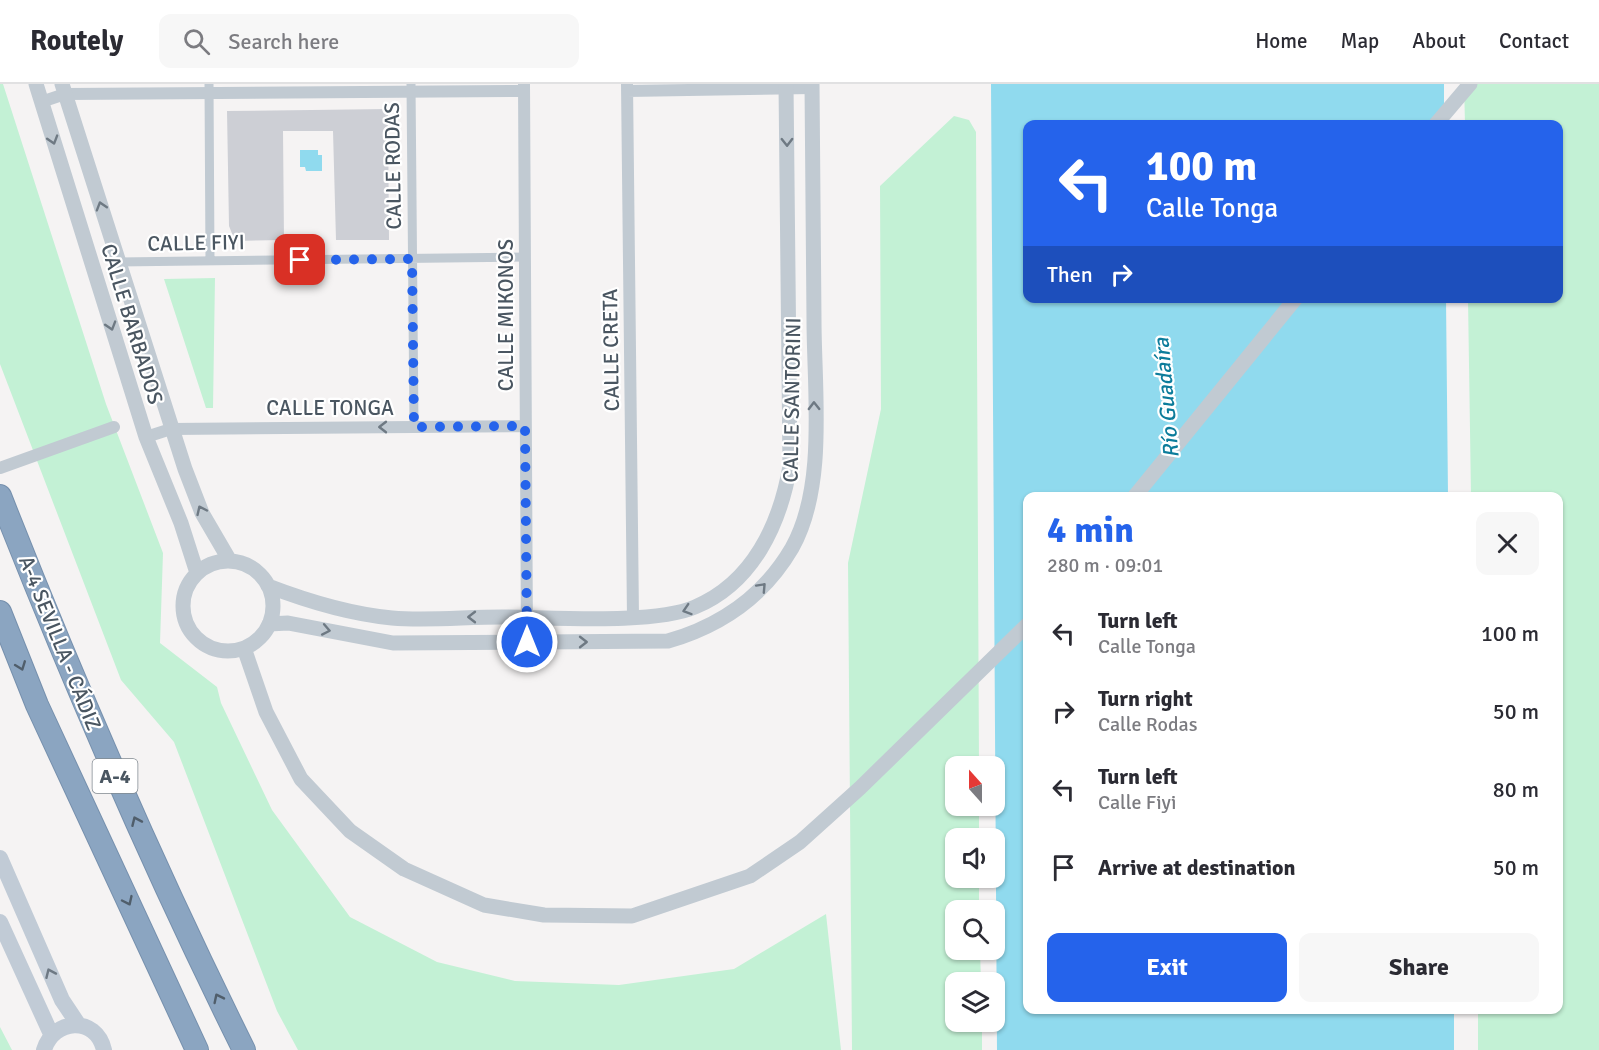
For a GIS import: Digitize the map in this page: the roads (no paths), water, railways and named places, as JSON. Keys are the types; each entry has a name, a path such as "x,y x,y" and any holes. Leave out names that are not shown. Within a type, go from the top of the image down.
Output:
{"highway":[{"name":"A-4 SEVILLA - CÁDIZ","path":"0,496 110,764 189,939 244,1050"},
{"name":"A-4 SEVILLA - CÁDIZ","path":"0,612 37,705 197,1050"}],"main road":[{"path":"0,858 62,999 78,1024"},
{"path":"0,922 51,1034"},
{"path":"44,1050 51,1034 63,1026 78,1024 88,1027 96,1034 104,1050"}],"street":[{"name":"CALLE BARBADOS","path":"36,84 146,437 181,523 197,573"},
{"path":"1439,120 1470,84"},
{"name":"CALLE SANTORINI","path":"268,586 301,598 391,618 633,616 677,613 696,607 721,592 762,548 776,523 785,496 790,466 786,86"},
{"path":"627,88 812,86"},
{"name":"CALLE SANTORINI","path":"268,624 288,623 393,643 668,641 700,632 721,621 762,589 792,548 812,496 815,428 812,86"},
{"name":"CALLE RODAS","path":"411,88 414,427"},
{"path":"41,102 64,89 524,88"},
{"name":"CALLE MIKONOS","path":"524,88 527,642"},
{"name":"CALLE CRETA","path":"627,88 633,616"},
{"name":"CALLE BARBADOS","path":"64,89 171,429 202,513 230,561"},
{"path":"209,89 210,261"},
{"name":"CALLE FIYI","path":"118,262 525,257"},
{"path":"1138,492 1212,405 1292,303"},
{"name":"CALLE TONGA","path":"146,437 171,429 525,426"},
{"path":"0,468 114,427"},
{"path":"230,561 250,566 268,586 273,599 268,624 258,640 244,648 229,651 213,649 199,642 189,630 183,616 182,600 187,585 197,573 210,564 230,561"},
{"path":"244,648 266,712 301,779 350,831 404,869 484,905 544,915 632,916 750,876 800,842 1023,629"}],"water":[{"name":"Río Guadaíra","path":"991,84 1444,84 1444,120 1023,120 1023,303 1446,303 1448,492 1023,492 1023,1014 1454,1014 1454,1050 997,1050 997,1032 1005,1032 1005,972 997,972 996,960 1005,960 1005,900 996,900 996,888 1005,888 1005,828 996,828 996,816 1005,816 1005,756 995,756"},
{"path":"300,150 318,150 318,155 322,155 322,171 306,171 305,167 300,167"}]}
